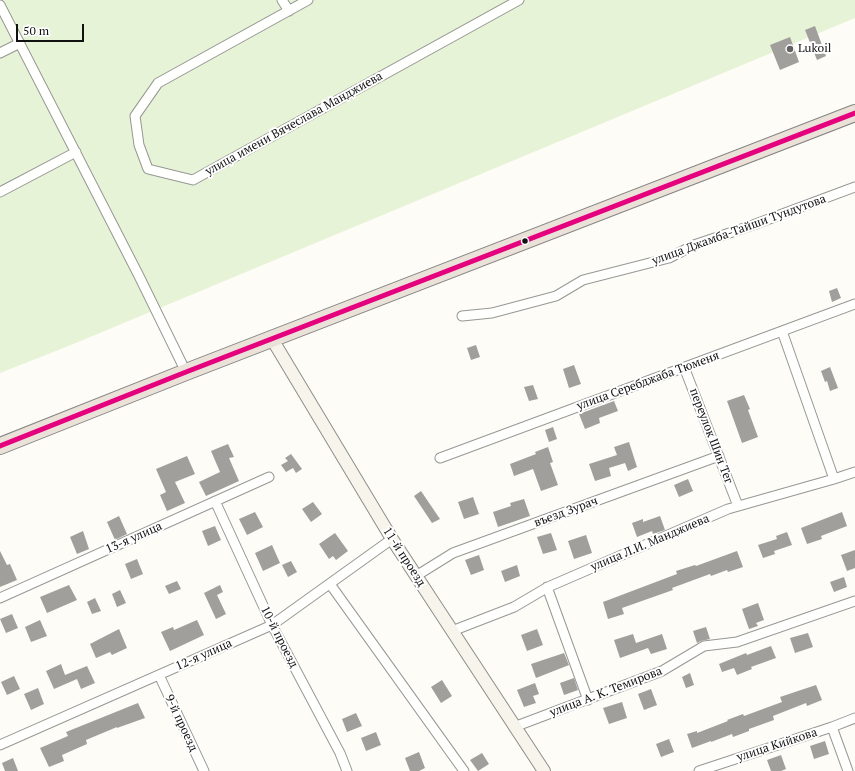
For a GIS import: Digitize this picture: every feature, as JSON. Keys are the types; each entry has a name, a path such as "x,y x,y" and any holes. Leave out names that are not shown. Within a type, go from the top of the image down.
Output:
{"highway":[{"path":"0,446 186,372 855,114"}],"street":[{"path":"282,0 289,11 308,0"},
{"name":"улица имени Вячеслава Манджиева","path":"289,11 158,83 135,116 139,145 148,169 194,180 519,0"},
{"path":"0,5 76,152 186,372"},
{"path":"0,53 20,43"},
{"path":"0,192 76,152"},
{"name":"улица Джамба-Тайши Тундутова","path":"462,316 492,313 556,296 583,280 669,258 694,245 855,187"},
{"name":"улица Серебджаба Тюменя","path":"440,458 855,304"},
{"path":"782,331 834,480"},
{"name":"11-й проезд","path":"272,339 392,539 544,771"},
{"name":"переулок Шин Тег","path":"684,367 738,506"},
{"name":"въезд Зурач","path":"416,576 453,553 719,456"},
{"name":"улица Л.И. Манджиева","path":"452,631 514,607 547,587 728,509 834,480 855,472"},
{"name":"13-я улица","path":"0,598 269,477"},
{"name":"10-й проезд","path":"215,501 272,625 340,753 347,771"},
{"name":"12-я улица","path":"0,745 272,625 392,539"},
{"path":"330,584 464,771"},
{"path":"547,587 588,700"},
{"name":"улица А. К. Темирова","path":"514,727 662,671 704,646 737,642 855,601"},
{"name":"9-й проезд","path":"159,675 204,771"},
{"name":"улица Кийкова","path":"699,771 855,718"},
{"path":"832,727 848,771"}],"green space":[{"path":"0,0 855,0 855,18 71,345 0,373"}],"building":[{"path":"815,26 826,56 817,60 805,30"},
{"path":"790,37 799,62 780,70 770,45"},
{"path":"837,288 841,298 832,302 829,291"},
{"path":"476,345 480,357 471,360 467,348"},
{"path":"574,365 581,384 569,388 563,369"},
{"path":"830,367 838,388 830,391 827,381 825,382 821,371"},
{"path":"533,385 538,399 529,401 524,387"},
{"path":"744,395 750,409 748,410 758,437 742,443 727,401"},
{"path":"614,401 618,411 599,418 600,423 585,429 579,414"},
{"path":"553,427 557,439 549,442 545,430"},
{"path":"629,442 637,467 628,471 625,463 609,468 611,476 595,481 589,464 617,455 614,447"},
{"path":"228,444 234,457 229,458 239,481 206,496 199,482 220,472 211,451"},
{"path":"548,447 553,462 550,463 558,485 541,491 533,469 514,476 510,464 536,454 535,452"},
{"path":"291,454 302,469 296,473 293,468 286,472 281,465 288,461 285,458"},
{"path":"187,456 195,474 175,482 185,503 167,511 160,495 166,492 156,469"},
{"path":"688,479 693,491 679,497 674,485"},
{"path":"421,491 440,519 432,523 414,496"},
{"path":"473,497 479,514 464,519 458,502"},
{"path":"524,499 530,516 498,527 493,512 511,506 510,503"},
{"path":"313,502 322,514 311,522 302,509"},
{"path":"255,512 263,527 247,535 239,519"},
{"path":"842,512 847,526 821,536 822,539 807,544 801,528"},
{"path":"119,516 127,534 115,540 107,522"},
{"path":"660,516 665,530 653,534 652,531 637,537 632,523 643,519 643,522"},
{"path":"215,526 221,540 208,546 202,531"},
{"path":"83,531 89,549 77,554 70,537"},
{"path":"787,532 792,545 774,551 775,554 763,558 758,545 777,539 776,536"},
{"path":"335,533 348,551 336,560 333,556 329,559 319,544"},
{"path":"551,533 557,550 543,554 537,537"},
{"path":"586,535 592,553 574,559 568,541"},
{"path":"272,545 280,563 263,571 255,553"},
{"path":"855,550 855,568 847,571 841,555"},
{"path":"0,551 7,565 10,564 17,580 0,587"},
{"path":"737,551 743,567 728,572 727,570 711,576 710,574 672,588 673,590 622,608 624,614 608,619 603,602 677,574 676,571 695,565 696,566"},
{"path":"479,555 484,570 471,575 465,560"},
{"path":"137,559 143,574 131,579 125,564"},
{"path":"291,561 297,572 288,577 282,565"},
{"path":"517,565 520,576 505,582 501,571"},
{"path":"844,577 847,587 834,592 830,582"},
{"path":"177,581 181,589 169,594 165,586"},
{"path":"69,585 77,600 47,613 40,597"},
{"path":"220,585 223,592 217,595 226,614 216,619 204,593"},
{"path":"120,590 126,603 117,607 112,594"},
{"path":"95,598 101,611 92,614 87,602"},
{"path":"758,603 764,620 756,623 758,626 749,629 742,609"},
{"path":"12,614 18,628 6,633 0,619"},
{"path":"40,620 47,636 31,642 25,627"},
{"path":"197,620 204,635 170,651 161,632 173,627 174,630"},
{"path":"706,627 710,639 697,643 693,631"},
{"path":"119,629 127,648 112,655 110,652 96,658 90,644"},
{"path":"537,629 543,645 527,651 521,635"},
{"path":"808,633 813,647 795,653 790,638"},
{"path":"633,634 636,643 662,634 667,649 651,654 648,648 620,658 614,640"},
{"path":"771,646 776,658 751,667 752,669 737,675 734,668 722,672 719,664 746,653 747,655"},
{"path":"564,653 569,665 536,678 531,664"},
{"path":"61,664 65,675 87,666 95,683 81,689 77,679 54,689 46,671"},
{"path":"690,673 694,685 686,688 682,677"},
{"path":"14,676 20,689 7,695 1,682"},
{"path":"574,678 578,690 564,695 560,683"},
{"path":"442,680 452,696 441,703 431,687"},
{"path":"535,683 539,694 533,696 536,703 524,707 517,690"},
{"path":"816,685 822,700 807,706 806,703 773,716 774,720 749,729 749,731 733,737 732,734 692,748 687,734 697,731 697,733 743,714 744,716 782,702 780,697"},
{"path":"38,688 44,704 31,710 24,694"},
{"path":"651,689 657,705 644,710 638,694"},
{"path":"622,702 627,718 609,724 603,708"},
{"path":"138,703 145,718 117,727 86,740 87,744 62,755 64,761 49,767 40,748 68,736 66,732"},
{"path":"356,713 362,726 347,732 342,719"},
{"path":"376,732 381,745 366,751 361,738"},
{"path":"669,739 674,752 661,757 656,744"},
{"path":"825,741 829,754 814,759 810,746"},
{"path":"419,752 425,768 419,771 410,771 405,758"},
{"path":"482,753 489,764 478,771 470,760"},
{"path":"781,755 786,769 781,771 771,771 767,760"},
{"path":"13,758 18,771 5,771 2,763"}],"transit line":[{"path":"0,446 186,372 855,113"}],"place":[{"name":"Lukoil","path":"790,49"}]}
